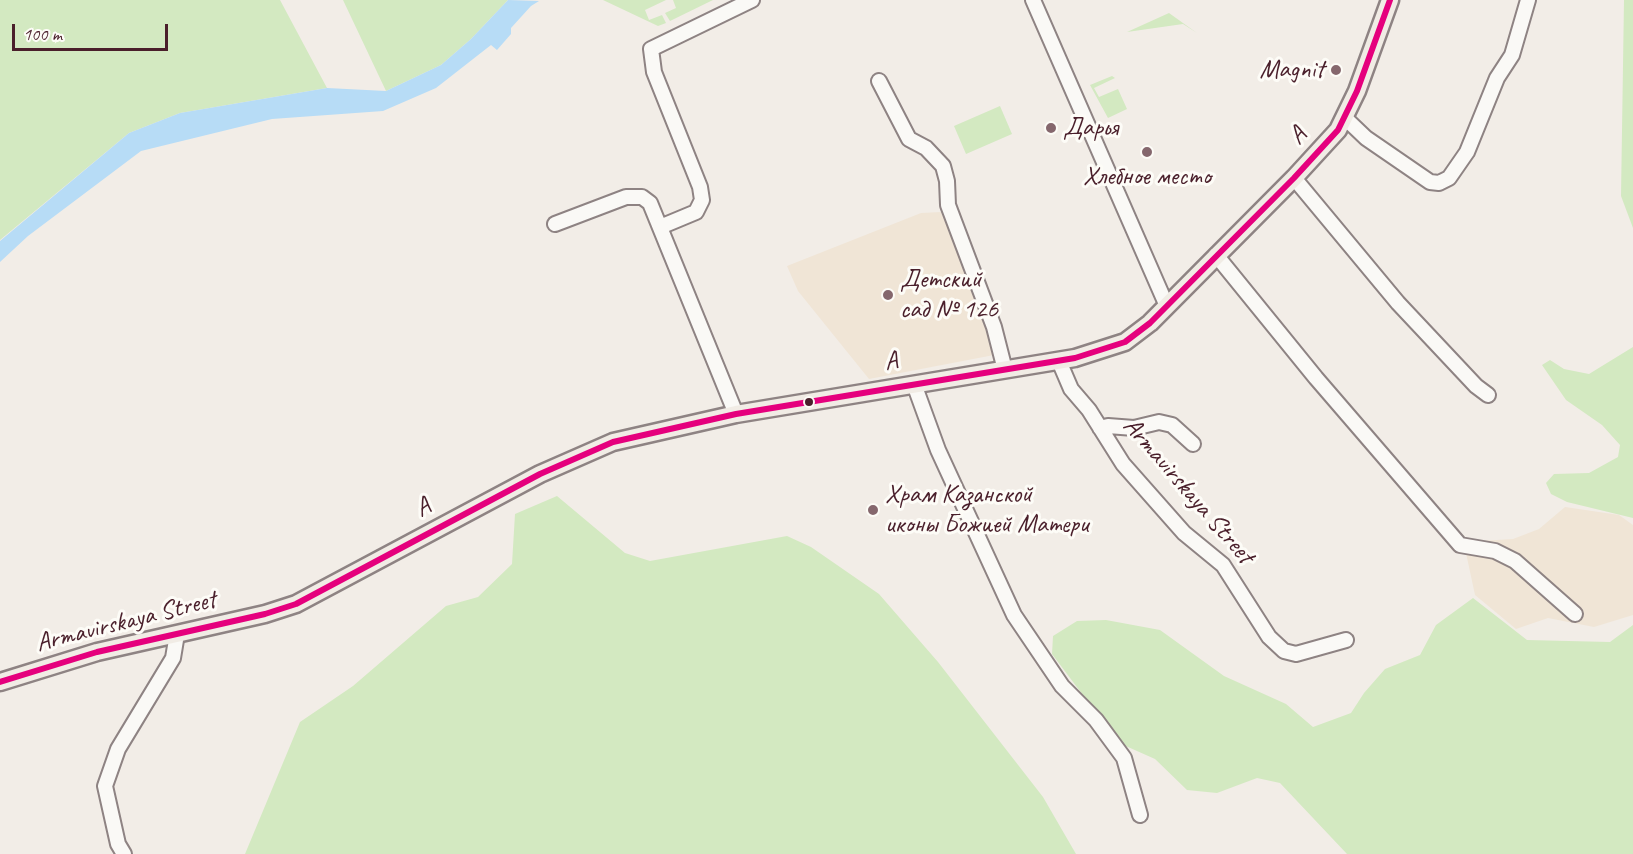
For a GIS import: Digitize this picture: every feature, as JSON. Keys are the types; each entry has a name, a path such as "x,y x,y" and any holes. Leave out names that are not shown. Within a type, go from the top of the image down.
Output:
{"main road":[{"name":"A","path":"265,614 319,593 540,474 613,442 736,414 1059,361 1125,342 1150,323 1166,304 1294,178 1338,130 1390,0"},
{"name":"Armavirskaya Street","path":"0,682 97,652 265,614"}],"street":[{"path":"660,227 696,212 702,200 700,187 654,72 651,49 752,0"},
{"path":"1034,0 1166,304"},
{"path":"1344,117 1366,138 1430,182 1439,183 1449,178 1467,152 1497,78 1512,55 1527,0"},
{"path":"879,81 909,139 926,148 943,166 947,181 948,205 994,327 1005,370"},
{"path":"1294,178 1398,303 1476,386 1488,395"},
{"path":"555,225 634,196 642,197 650,202 736,414"},
{"path":"1216,255 1316,378 1460,544 1495,551 1515,561 1575,615"},
{"name":"Armavirskaya Street","path":"1059,361 1071,389 1124,464 1184,533 1222,566 1269,637 1284,651 1296,654 1346,640"},
{"path":"914,384 938,450 1014,615 1062,686 1082,705 1119,750 1129,772 1140,814"},
{"name":"Armavirskaya Street","path":"1100,428 1107,426 1134,428 1159,422 1172,425 1193,444"},
{"path":"124,854 118,844 105,786 118,750 173,658 177,634"}],"shaded area":[{"name":"Детский сад № 126","path":"941,212 976,298 994,355 869,379 798,291 787,266 921,213"},
{"path":"1565,507 1619,515 1633,525 1633,615 1594,627 1548,618 1516,629 1475,595 1466,553 1479,541 1513,539 1539,529"}],"green space":[{"path":"0,0 280,0 327,88 180,113 129,133 0,240"},
{"path":"343,0 508,0 471,39 441,65 386,91"},
{"path":"603,0 666,0 645,10 649,20 662,15 666,23 658,26"},
{"path":"673,0 713,0 670,21 665,13 676,8"},
{"path":"1624,0 1633,0 1633,228 1621,196"},
{"path":"1169,13 1197,33 1183,24 1127,32"},
{"path":"1112,76 1115,78 1094,88 1099,97 1118,89 1127,109 1108,118 1090,85"},
{"path":"1000,106 1012,134 966,154 954,126"},
{"path":"1633,347 1633,518 1567,502 1551,494 1546,483 1554,474 1589,473 1618,457 1620,445 1602,425 1566,400 1542,365 1550,360 1564,369 1589,374"},
{"path":"557,496 625,553 650,561 787,536 811,547 879,594 938,662 1043,797 1076,854 245,854 300,722 353,686 446,606 478,597 512,564 515,514"},
{"path":"1473,598 1527,640 1610,642 1633,625 1633,854 1347,854 1280,783 1257,778 1217,793 1187,790 1155,759 1119,743 1052,654 1053,636 1077,621 1106,620 1160,630 1224,676 1286,704 1313,727 1351,713 1364,693 1385,669 1420,655 1436,625"}],"water":[{"path":"508,0 539,1 531,6 511,28 511,34 497,50 491,45 436,88 383,111 272,119 141,151 28,236 0,262 0,241 129,133 180,113 327,88 386,91 441,65 471,39"}],"transit line":[{"path":"0,682 97,652 265,614 296,604 540,474 613,442 736,414 1075,358 1125,342 1150,323 1294,178 1338,130 1357,91 1390,0"}],"place":[{"name":"Magnit","path":"1336,70"},
{"name":"Дарья","path":"1051,128"},
{"name":"Хлебное место","path":"1147,152"},
{"name":"Детский сад № 126","path":"888,295"},
{"name":"Храм Казанской иконы Божией Матери","path":"873,510"}]}
